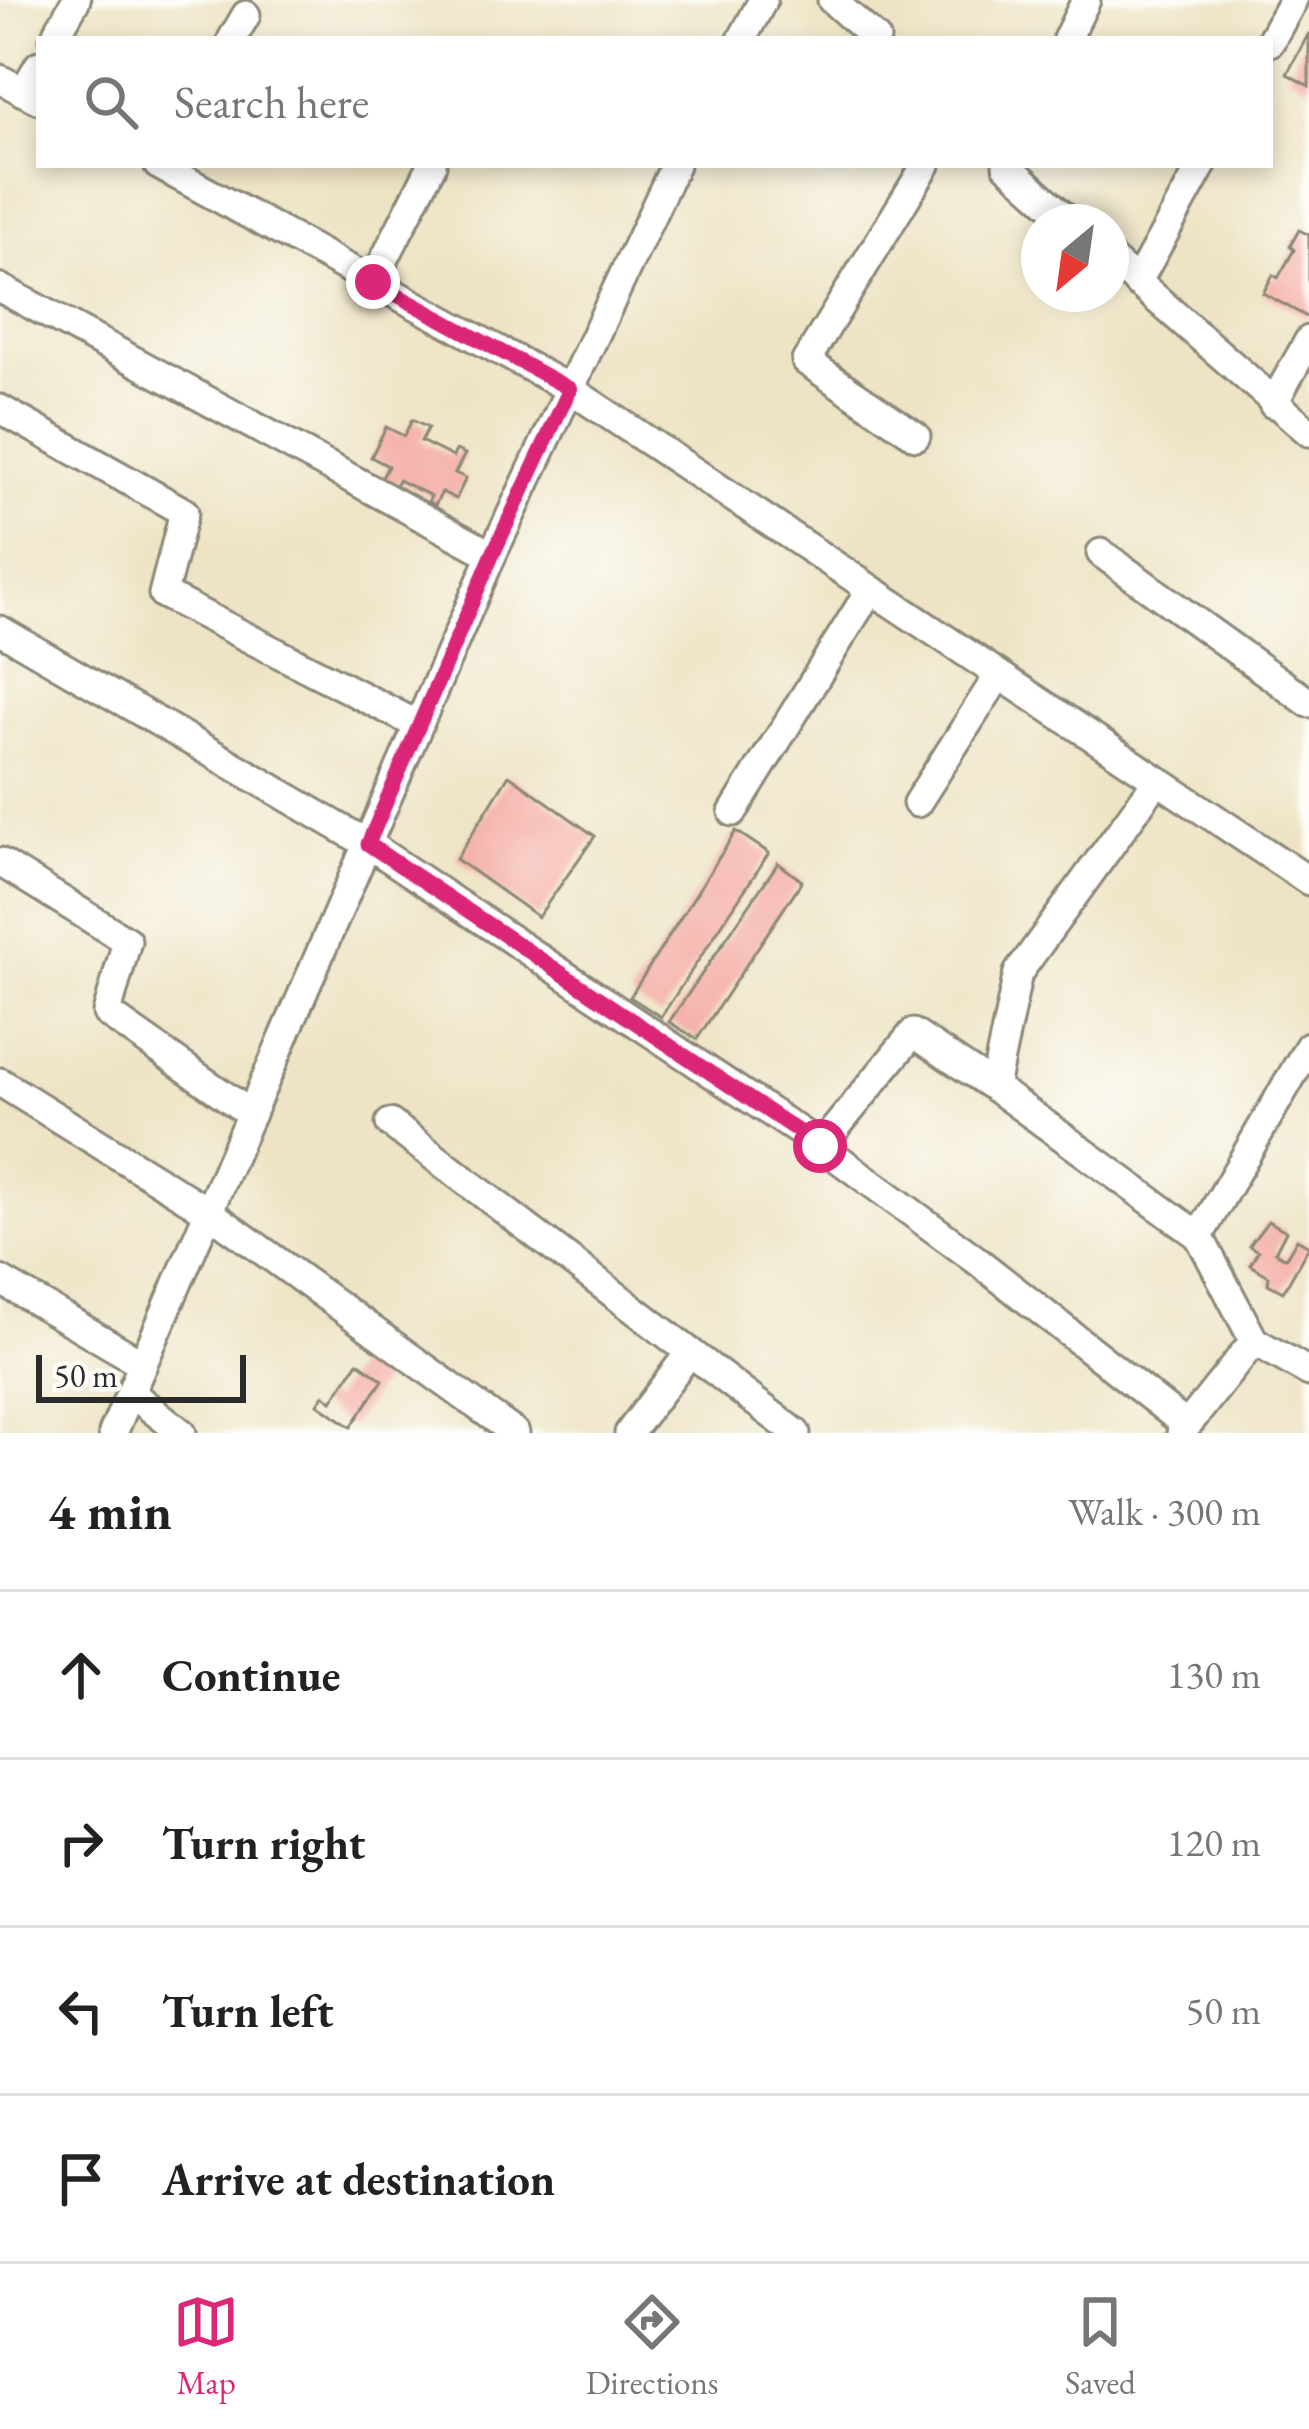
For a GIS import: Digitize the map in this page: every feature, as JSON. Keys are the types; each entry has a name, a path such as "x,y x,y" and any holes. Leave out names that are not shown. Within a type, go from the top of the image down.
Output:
{"street":[{"path":"56,36 76,0"},
{"path":"744,36 763,0"},
{"path":"832,0 873,36"},
{"path":"1068,36 1086,0"},
{"path":"1273,37 1294,0"},
{"path":"165,168 570,389 1309,881"},
{"path":"373,282 430,168"},
{"path":"113,1433 492,556 674,168"},
{"path":"916,436 806,361 924,168"},
{"path":"1010,168 1050,204"},
{"path":"1137,283 1200,168"},
{"path":"1129,276 1309,432"},
{"path":"0,288 492,556"},
{"path":"1273,404 1309,340"},
{"path":"0,409 184,512 163,594 418,724"},
{"path":"1101,553 1309,703"},
{"path":"733,812 870,590"},
{"path":"0,630 368,844 820,1146 975,1259 1183,1429 1254,1341"},
{"path":"917,803 998,676"},
{"path":"994,1087 1018,973 1156,782"},
{"path":"0,862 127,941 106,1012 251,1114"},
{"path":"820,1146 913,1033 1199,1236 1254,1341 1309,1372"},
{"path":"1199,1236 1309,1046"},
{"path":"0,1082 209,1212 515,1433"},
{"path":"390,1123 796,1433"},
{"path":"0,1280 143,1364"},
{"path":"628,1433 690,1352"},
{"path":"131,1393 182,1433"}],"building":[{"path":"1309,33 1309,86 1287,74"},
{"path":"1299,230 1309,235 1309,318 1263,293 1294,250 1290,246"},
{"path":"412,420 428,428 421,441 453,457 456,450 465,454 455,473 466,478 456,499 442,492 435,505 428,502 431,496 398,480 393,489 380,482 388,466 371,457 386,427 404,436"},
{"path":"509,775 595,836 538,917 456,859"},
{"path":"736,831 769,853 661,1017 630,997"},
{"path":"778,863 802,881 697,1039 669,1022"},
{"path":"1268,1221 1286,1231 1275,1252 1286,1258 1297,1239 1309,1246 1283,1292 1250,1265 1258,1251 1249,1246"},
{"path":"358,1362 383,1380 351,1427 318,1404 324,1395 332,1401"}],"route":[{"path":"373,282 570,389 368,844 820,1146"}]}
